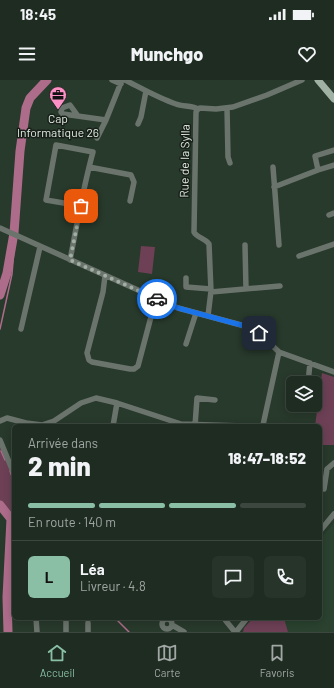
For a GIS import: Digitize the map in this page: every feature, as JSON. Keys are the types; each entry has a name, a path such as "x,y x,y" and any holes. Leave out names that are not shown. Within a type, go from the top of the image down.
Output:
{"main road":[{"path":"318,80 333,95"}],"street":[{"path":"112,80 123,81 177,105 195,107 198,109"},
{"name":"Rue de la Sylla","path":"208,316 211,290 208,244 207,241 196,235 194,232 196,112 200,108 227,108 242,104 302,80"},
{"path":"98,138 123,81"},
{"path":"138,124 141,117 146,91"},
{"path":"227,108 228,157 230,163"},
{"path":"78,116 106,120"},
{"path":"70,260 93,152 56,145 46,200 81,206"},
{"path":"318,170 314,156 334,150"},
{"path":"274,187 334,165"},
{"path":"89,167 131,175 134,182 130,201"},
{"path":"273,167 279,245"},
{"path":"0,228 19,238 178,308 241,325 259,333 279,352 334,372"},
{"path":"299,256 334,244"},
{"path":"245,245 246,289"},
{"path":"21,329 40,247"},
{"path":"105,276 103,292 87,353 89,360 92,362 130,369 134,369 138,366 152,313 158,299"},
{"path":"186,278 186,287 211,290 280,286"},
{"path":"186,344 196,313"},
{"path":"263,424 279,352"},
{"path":"309,376 310,363"},
{"path":"45,424 54,421 81,403 96,398 117,403 177,424"},
{"path":"195,424 197,398 215,400"},
{"path":"113,424 117,403"},
{"path":"0,421 7,418 34,424"},
{"path":"0,440 12,469"},
{"path":"324,489 327,469 334,464"},
{"path":"322,529 334,514"},
{"path":"36,620 37,632"},
{"path":"66,620 66,632"},
{"path":"225,620 235,632 245,620"},
{"path":"88,623 88,632"},
{"path":"172,625 184,632"}],"shaded area":[{"path":"141,246 155,247 152,274 138,272"},
{"path":"322,373 334,377 334,445 322,445 322,424 315,424 317,412 322,412"},
{"path":"0,444 12,474 12,516 0,501"},
{"path":"334,523 334,632 288,632 285,620 322,620 322,537"},
{"path":"12,552 12,590 9,590"},
{"path":"251,620 285,620 288,632 243,632 244,628"}],"waterway":[{"path":"0,295 7,273 14,233 20,151 26,108 30,98 47,80"},
{"path":"0,329 12,274 15,237"},
{"path":"1,451 5,460"},
{"path":"10,471 12,476"},
{"path":"0,505 11,519 7,597 8,632"},
{"path":"117,620 129,632"}],"way so far":[{"path":"81,206 70,260 157,299"}],"place":[{"name":"Cap Informatique 26","path":"58,110"}],"route":[{"path":"157,299 178,308 241,325 259,333"}]}
